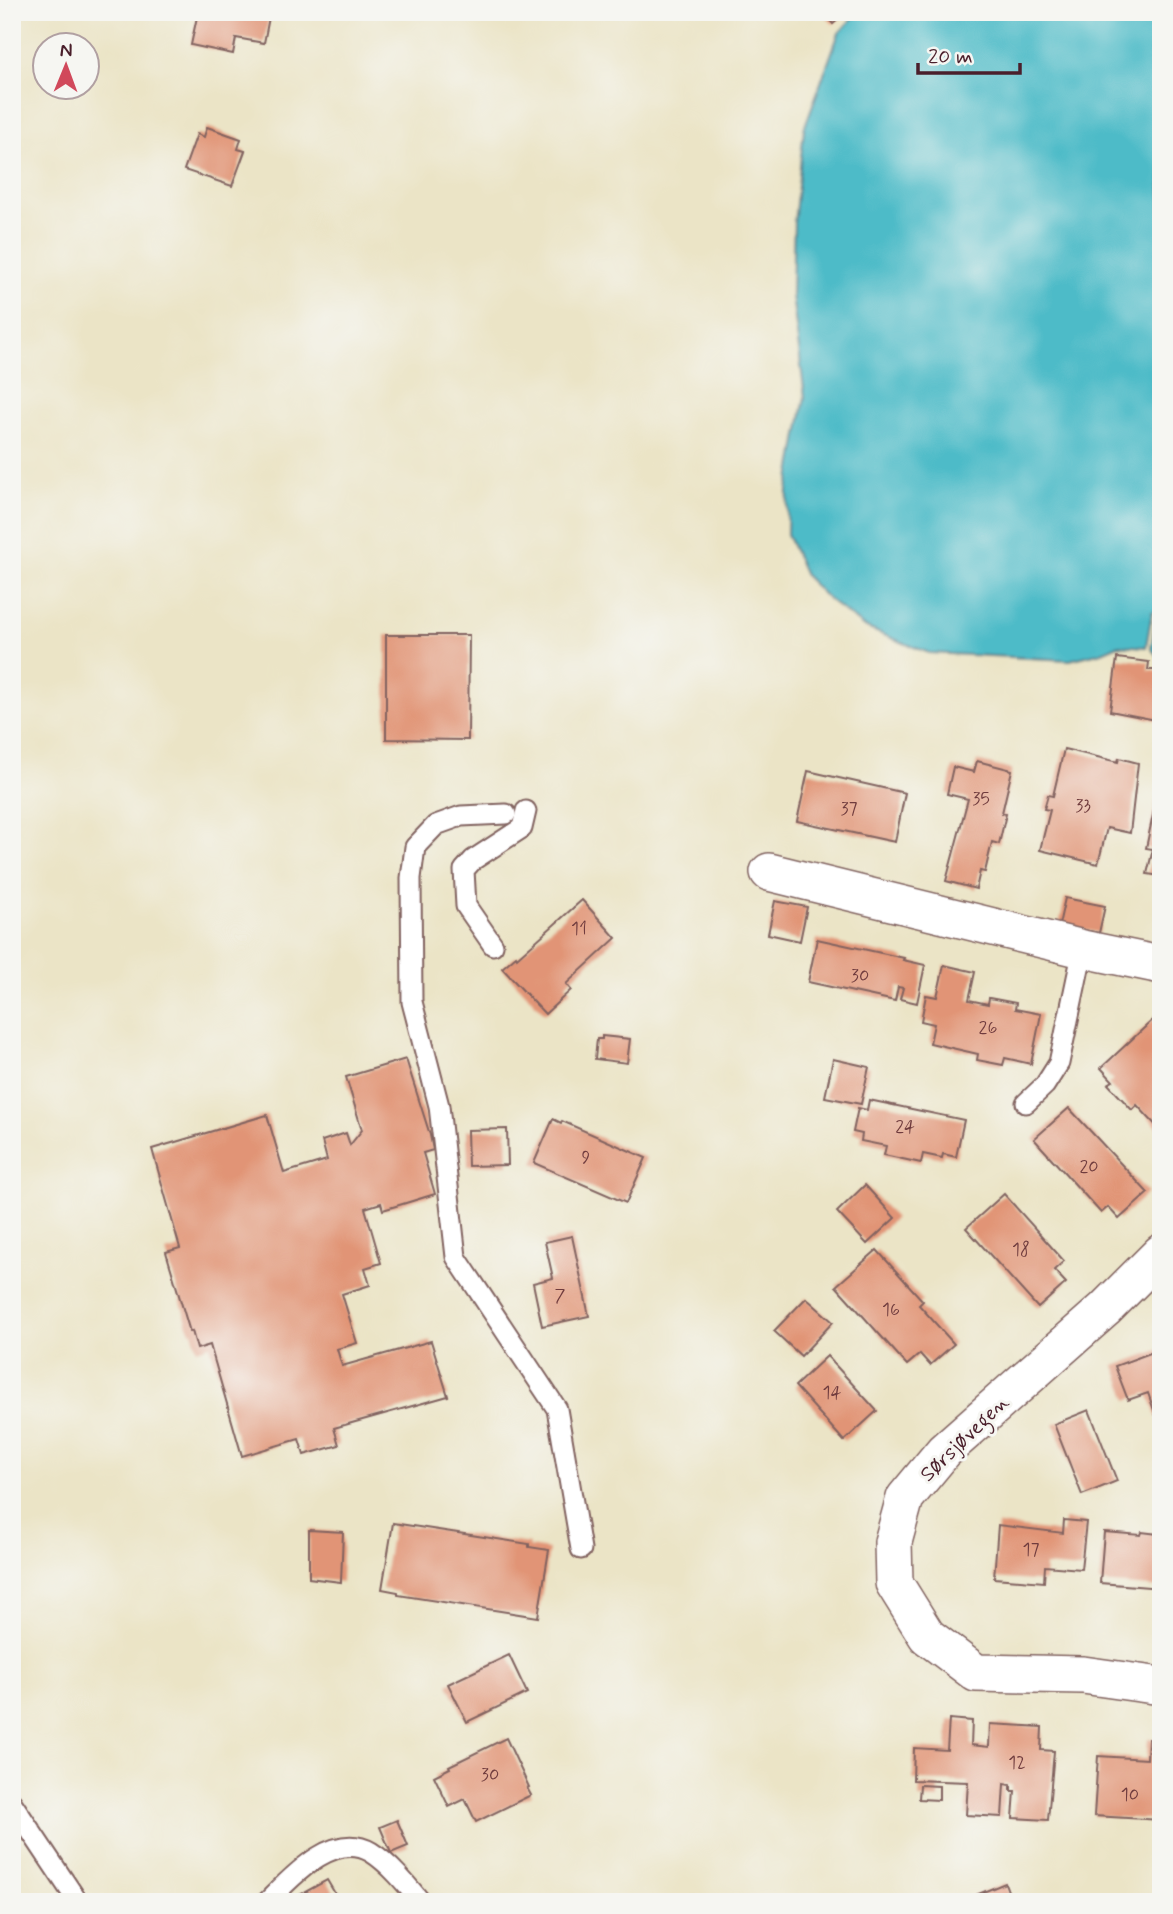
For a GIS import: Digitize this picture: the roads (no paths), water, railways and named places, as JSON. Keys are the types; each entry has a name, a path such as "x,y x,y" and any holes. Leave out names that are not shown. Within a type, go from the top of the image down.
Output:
{"street":[{"path":"769,872 1083,950 1161,965"},
{"name":"Sørsjøvegen","path":"1161,1253 1105,1309 944,1451 905,1498 893,1542 894,1583 927,1636 976,1673 1083,1675 1161,1686"}],"lane":[{"path":"493,945 466,906 464,870 473,860 522,828 526,811"},
{"path":"506,814 461,816 436,825 415,847 411,878 411,1002 439,1106 456,1257 557,1409 581,1549"},
{"path":"1026,1103 1045,1085 1059,1063 1083,950"},
{"path":"12,1803 78,1902"},
{"path":"267,1902 312,1861 325,1853 360,1847 381,1859 421,1902"}],"water":[{"path":"858,12 1161,12 1161,658 1151,649 1157,611 1152,612 1146,647 1118,645 1070,660 929,653 864,627 827,598 805,576 787,534 788,490 805,397 792,295 794,223 804,129 839,33"}]}
